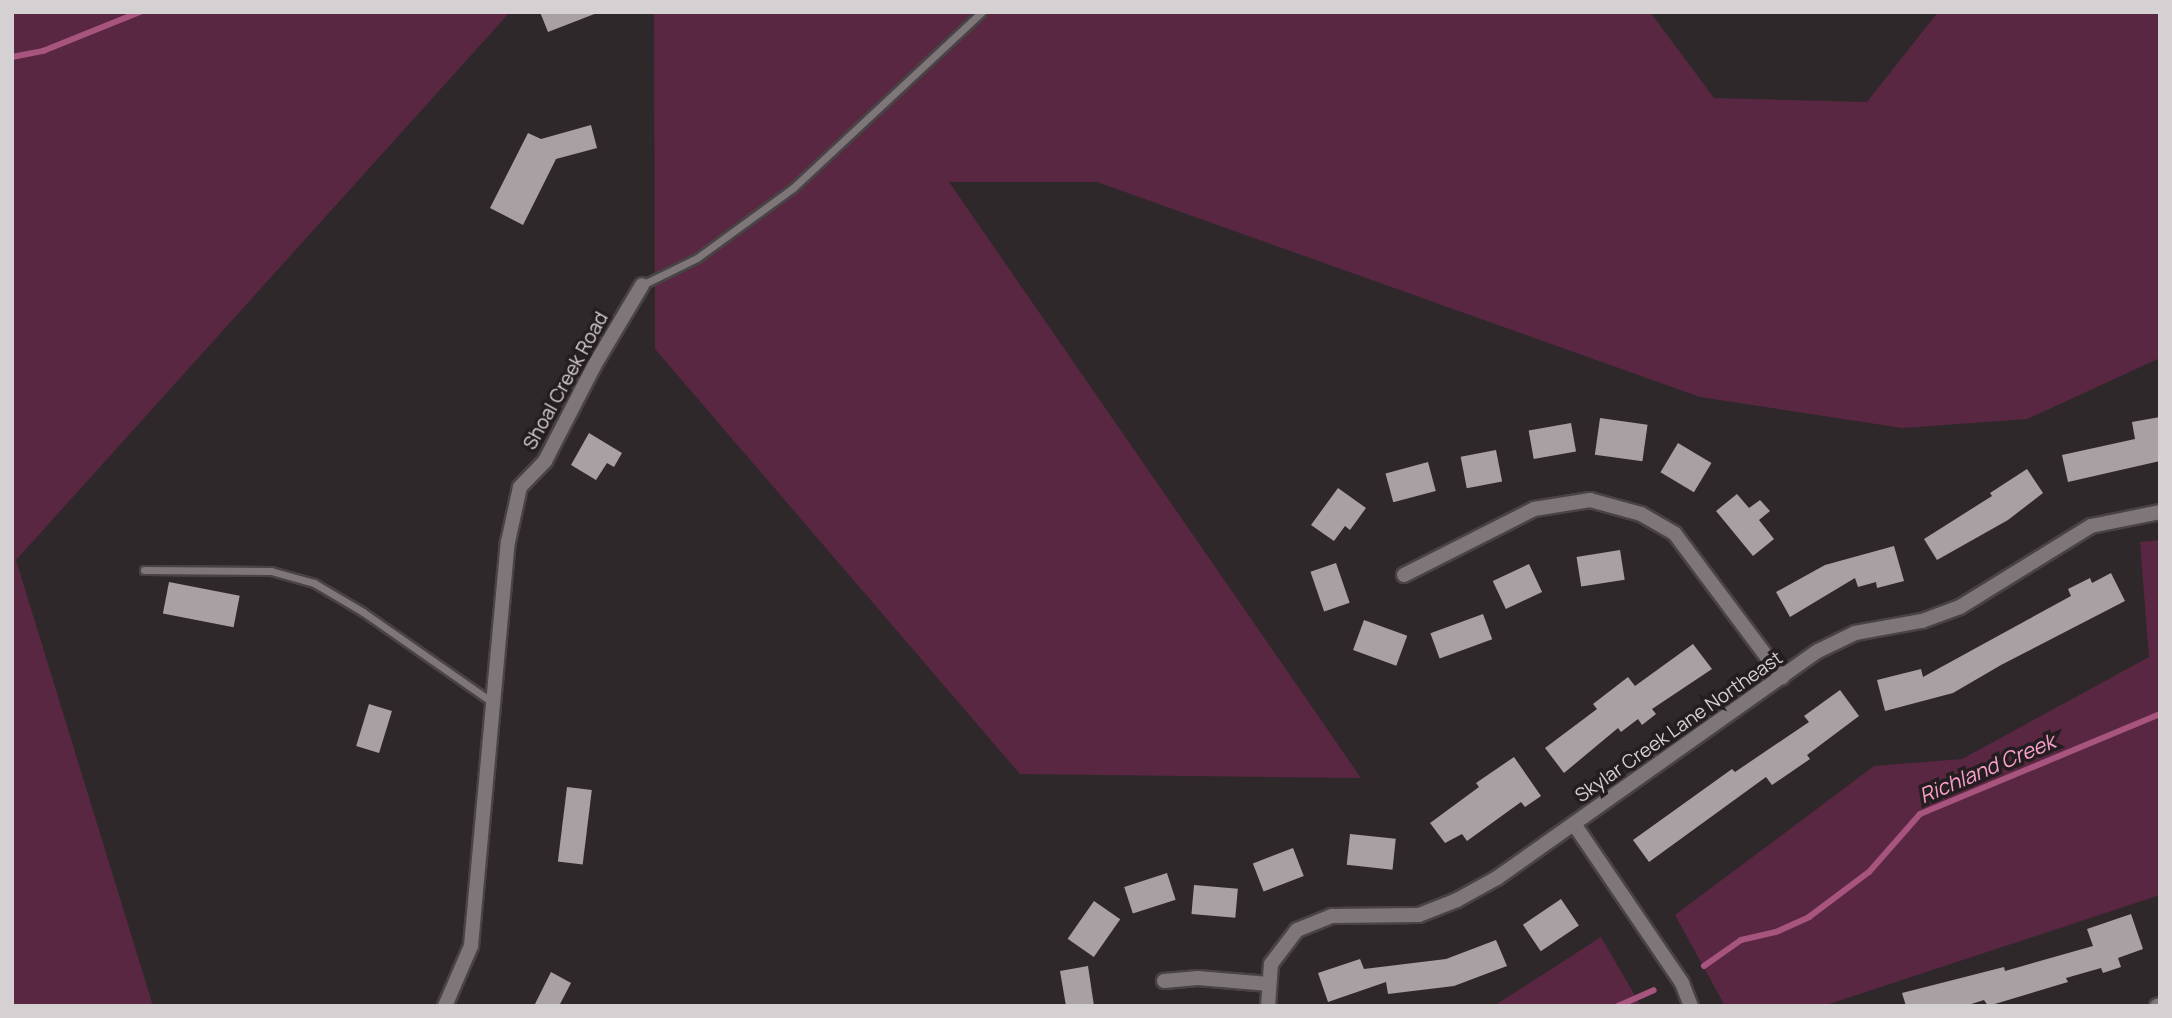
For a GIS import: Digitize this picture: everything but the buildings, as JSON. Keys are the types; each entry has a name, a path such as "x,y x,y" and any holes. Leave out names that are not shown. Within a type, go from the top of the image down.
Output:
{"street":[{"name":"Shoal Creek Road","path":"445,1006 471,946 508,542 520,487 545,461 594,366 642,285"},
{"path":"1405,575 1534,509 1590,500 1641,514 1675,534 1782,677"},
{"name":"Skylar Creek Lane Northeast","path":"1268,1006 1271,964 1297,930 1332,916 1419,915 1457,900 1497,878 1818,651 1855,633 1922,621 1960,607 2091,526 2160,512"},
{"path":"1574,824 1682,983 1691,1006"},
{"path":"1164,981 1198,978 1269,984"}],"lane":[{"name":"Shoal Creek Road","path":"642,285 697,258 793,188 982,12"},
{"path":"144,570 271,571 314,583 373,619 493,702"}],"shaded area":[{"path":"12,12 510,12 16,560 153,1006 12,1006"},
{"path":"654,12 1650,12 1714,98 1867,102 1938,12 2160,12 2160,358 2027,419 1902,428 1700,397 1097,182 949,182 1361,778 1020,774 655,349"},
{"path":"2160,540 2160,895 1823,1006 1725,1006 1675,915 1874,766 1962,759 2149,657 2140,542"},
{"path":"1601,937 1641,1006 1494,1006"}],"waterway":[{"path":"12,57 43,51 140,12"},
{"name":"Richland Creek","path":"1704,966 1741,940 1776,932 1809,917 1869,872 1920,814 2160,714"},
{"name":"Richland Creek","path":"1618,1006 1654,990"}]}
